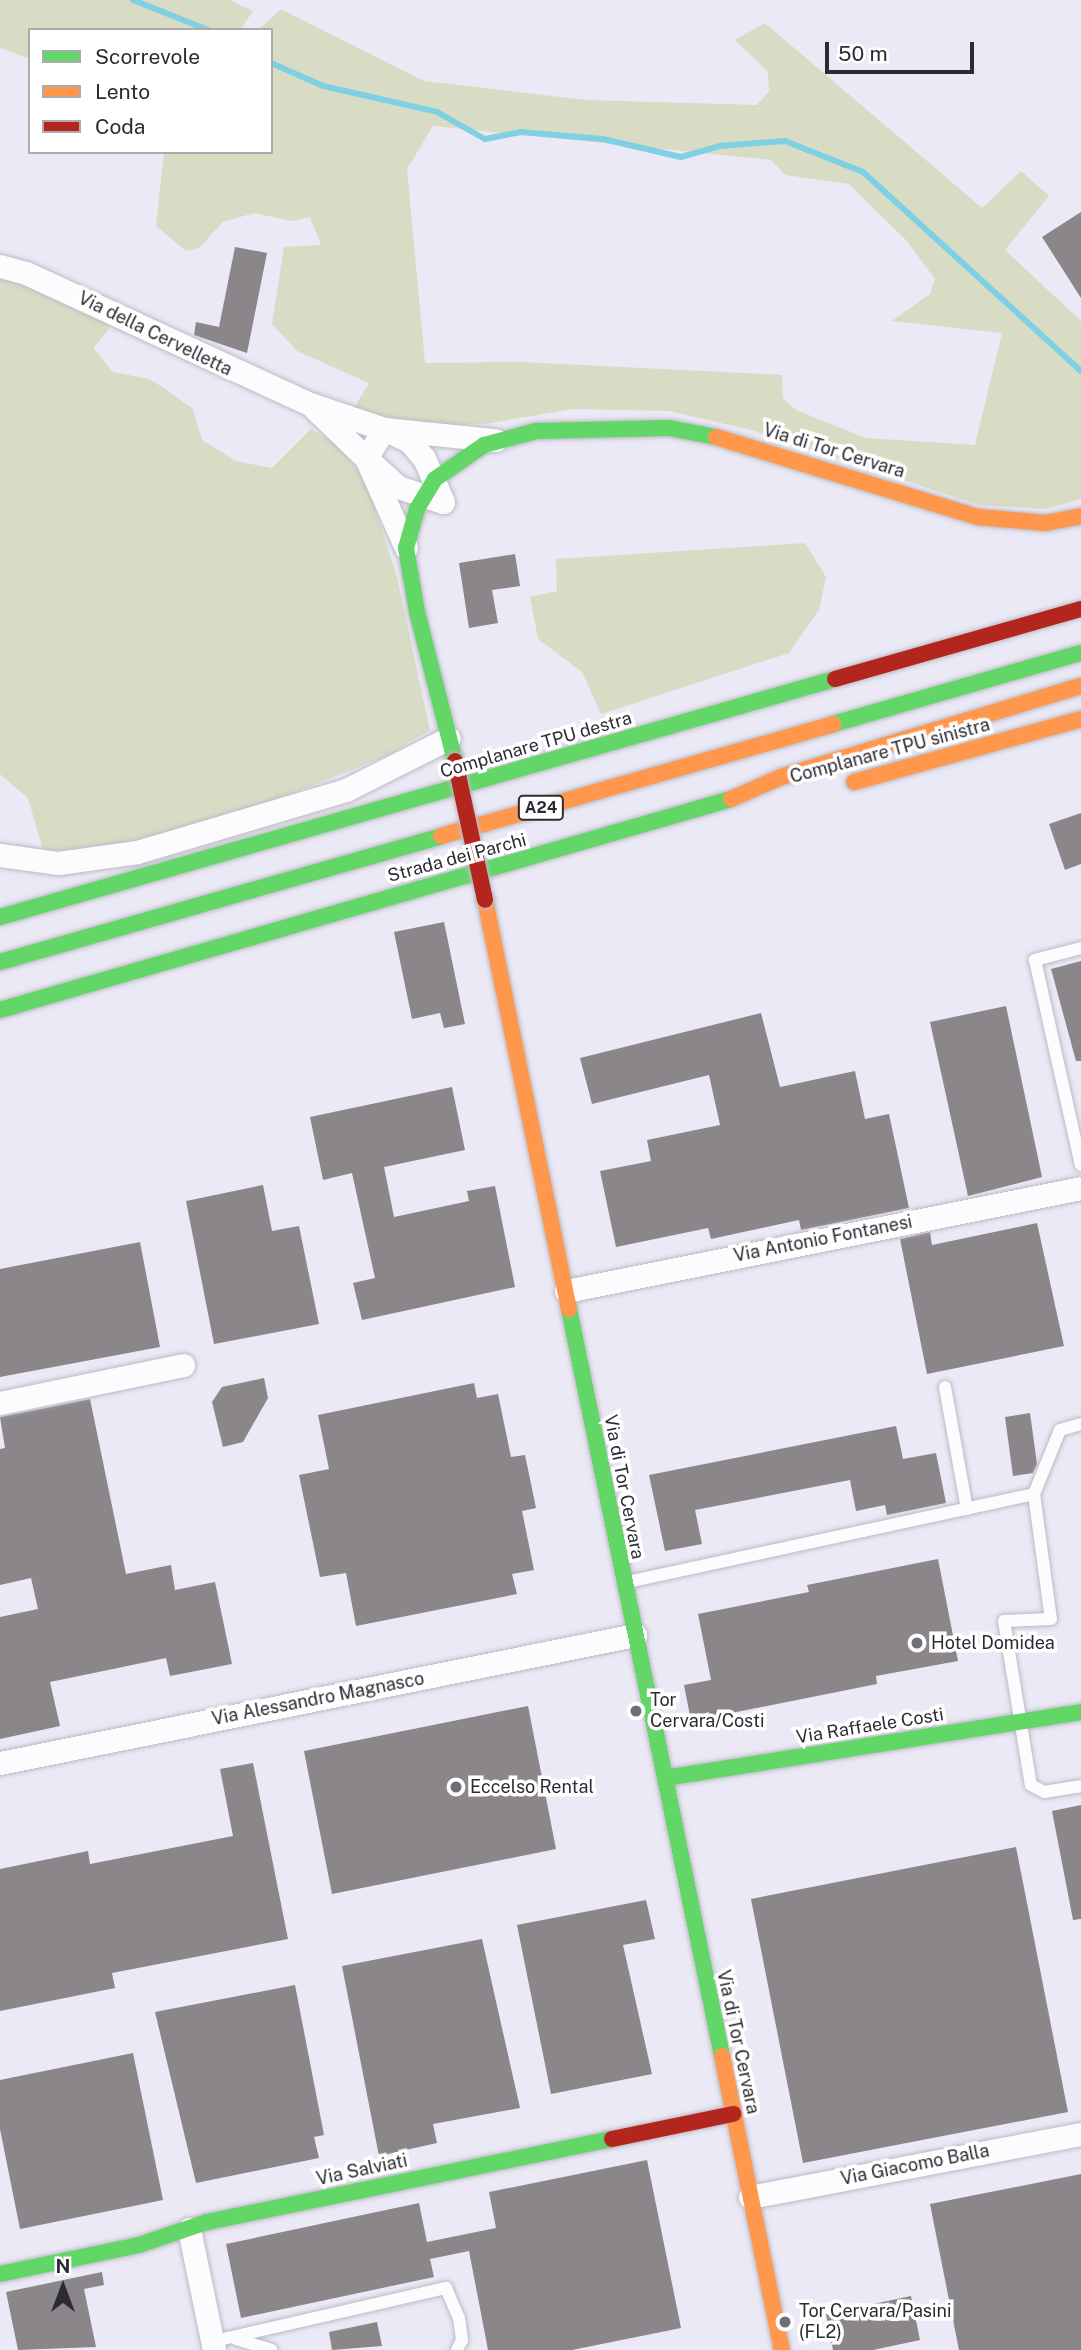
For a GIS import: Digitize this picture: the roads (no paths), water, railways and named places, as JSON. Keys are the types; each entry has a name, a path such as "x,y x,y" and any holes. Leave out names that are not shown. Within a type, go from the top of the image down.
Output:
{"main road":[{"name":"Via di Tor Cervara","path":"433,499 500,456 573,429"},
{"name":"Via di Tor Cervara","path":"782,2350 485,900 424,632 416,555 433,499 464,455 498,440 536,430 683,429 738,441 978,517 1046,523 1081,516"},
{"name":"Via di Tor Cervara","path":"416,555 424,632"},
{"name":"Complanare TPU destra","path":"0,917 1081,609"},
{"name":"Strada dei Parchi","path":"0,962 1081,653"},
{"name":"Strada dei Parchi","path":"0,1010 708,809 781,777 1081,686"},
{"name":"Complanare TPU sinistra","path":"842,785 1081,719"},
{"path":"708,809 762,803"},
{"name":"Via Raffaele Costi","path":"664,1778 1081,1712"},
{"name":"Via Salviati","path":"0,2274 139,2245 189,2229 733,2113"}],"street":[{"name":"Via della Cervelletta","path":"0,266 26,273 310,404"},
{"path":"310,404 384,429 409,441 433,499"},
{"path":"310,404 398,486 433,499"},
{"path":"384,429 498,440"},
{"path":"366,458 384,429"},
{"path":"366,458 416,555"},
{"path":"0,855 58,863 137,852 346,790 449,738"},
{"name":"Via Antonio Fontanesi","path":"566,1291 1081,1188"},
{"path":"0,1404 183,1365"},
{"name":"Via Alessandro Magnasco","path":"0,1763 635,1635"},
{"name":"Via Giacomo Balla","path":"750,2197 1081,2134"},
{"path":"189,2229 216,2342"}],"lane":[{"path":"1081,948 1035,960 1081,1166"},
{"path":"945,1387 967,1508"},
{"path":"1081,1424 1060,1430 1034,1494 1051,1619 1004,1621 1031,1785 1044,1792 1081,1786"},
{"path":"623,1583 1034,1494"},
{"path":"216,2342 446,2288 459,2318 462,2340 457,2350"},
{"path":"216,2342 246,2339 271,2350"}],"waterway":[{"path":"133,0 203,28"},
{"path":"273,64 323,86 437,112 485,139 521,132 603,139 681,157 720,146 785,141 863,172 1081,371"}],"place":[{"name":"Hotel Domidea","path":"917,1643"},
{"name":"Tor Cervara/Costi","path":"636,1711"},
{"name":"Eccelso Rental","path":"456,1787"},
{"name":"Tor Cervara/Pasini (FL2)","path":"785,2322"}]}
